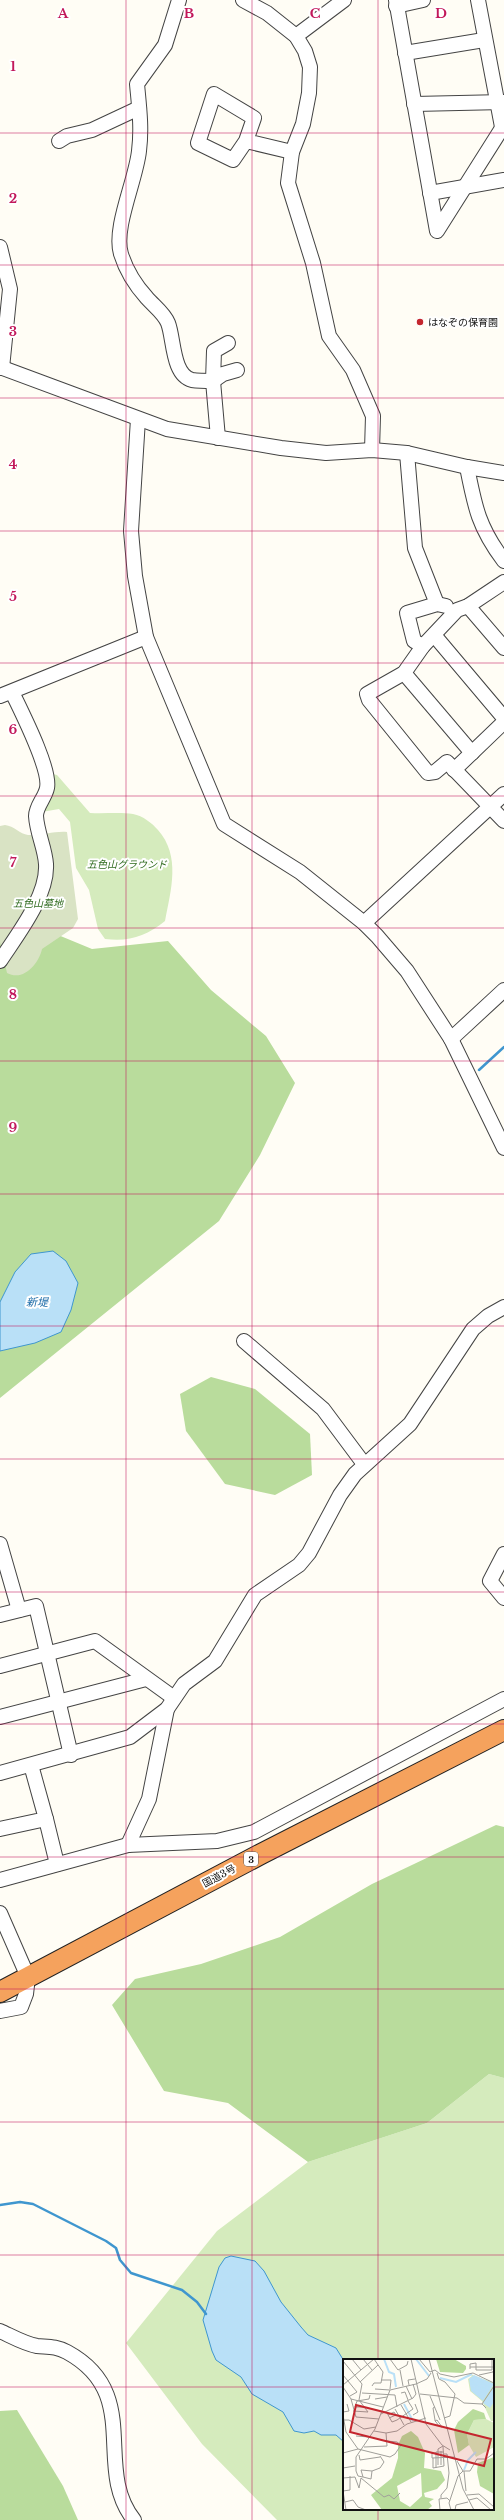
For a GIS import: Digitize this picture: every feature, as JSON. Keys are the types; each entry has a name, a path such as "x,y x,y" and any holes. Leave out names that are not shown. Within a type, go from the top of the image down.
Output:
{"highway":[{"name":"国道3号","path":"0,1992 25,1971 504,1716"},
{"name":"国道3号","path":"0,1977 25,1971 261,1854 504,1730"}],"street":[{"path":"179,0 165,45 138,84 140,150 134,179 119,230 118,243 121,256 136,286 162,312 168,323 179,369 191,380 213,381 223,374 237,370"},
{"path":"244,0 267,13 296,36 305,51 310,73 309,93 302,124 292,152 288,183 313,263 329,336 353,370 372,416 372,450"},
{"path":"296,36 344,0"},
{"path":"423,0 396,3 437,231 463,187 503,126 500,102 484,40 478,0"},
{"path":"405,53 484,40"},
{"path":"214,94 254,118 246,141 233,160 198,143 214,94"},
{"path":"414,104 500,102"},
{"path":"59,141 67,136 92,130 139,108"},
{"path":"246,141 292,152"},
{"path":"430,193 504,180"},
{"path":"0,247 10,289 1,368 168,429 218,438 326,453 372,450 407,454 504,473"},
{"path":"218,438 213,381 214,352 219,347 228,343"},
{"path":"138,419 131,531 135,576 146,637 224,824 300,872 364,923 407,971 451,1039 498,1123 504,1148"},
{"path":"407,454 415,548 437,604"},
{"path":"468,467 475,511 484,532 504,561"},
{"path":"504,582 462,608 423,646 404,673 367,694 369,700 428,773 436,772 446,762 504,821"},
{"path":"423,646 414,641 407,613 437,604 462,608 504,648"},
{"path":"434,635 504,718"},
{"path":"2,954 41,891 46,876 46,862 37,830 36,813 48,787 41,757 6,694 94,656 146,637"},
{"path":"404,673 472,753"},
{"path":"454,770 504,722"},
{"path":"364,923 504,794"},
{"path":"451,1039 504,990"},
{"path":"0,1773 71,1755 130,1737 171,1704 184,1684 215,1662 255,1595 299,1565 309,1553 340,1495 364,1464 383,1450 410,1424 473,1329 488,1316 504,1307"},
{"path":"244,1341 323,1409 364,1464"},
{"path":"0,1544 19,1610"},
{"path":"504,1554 490,1581 504,1598"},
{"path":"0,1615 36,1606 71,1755"},
{"path":"0,1666 48,1655 95,1641 146,1678 171,1704"},
{"path":"0,1717 60,1703 146,1678"},
{"path":"0,1880 128,1845 217,1841 254,1832 504,1700"},
{"path":"128,1845 148,1799 171,1704"},
{"path":"31,1765 57,1864"},
{"path":"0,1829 46,1819"},
{"path":"0,1912 25,1971 26,1994 21,2007 0,2011"},
{"path":"0,2331 37,2346 54,2347 67,2352 84,2364 102,2382 110,2403 114,2422 116,2465 122,2500 134,2520"}],"green space":[{"name":"五色山グラウンド","path":"44,772 57,775 90,813 133,814 147,820 158,830 170,851 172,862 170,897 165,921 151,931 137,937 122,940 105,939 98,929 89,890 76,868 70,822 59,809 36,813"},
{"name":"五色山墓地","path":"5,825 28,835 67,832 78,919 73,928 42,949 38,960 30,970 19,975 7,973 0,942 0,826"},
{"path":"0,911 92,949 168,941 211,990 266,1036 295,1083 260,1155 219,1221 0,1398"},
{"path":"211,1377 255,1389 310,1434 312,1475 275,1495 225,1484 186,1431 180,1394"},
{"path":"496,1825 504,1827 504,2078 489,2074 427,2123 308,2162 228,2103 164,2091 112,2005 135,1979 201,1964 280,1937 372,1884"},
{"path":"489,2074 504,2078 504,2520 277,2520 202,2444 126,2343 217,2231 308,2162 427,2123"},
{"path":"17,2410 63,2486 78,2520 0,2520 0,2411"}],"water":[{"name":"新堤","path":"53,1251 66,1261 78,1283 71,1310 61,1332 35,1343 0,1351 0,1302 15,1272 31,1254"},
{"path":"231,2256 255,2261 264,2271 281,2302 308,2335 336,2348 343,2359 343,2441 336,2435 321,2435 314,2431 304,2433 294,2431 283,2412 252,2394 241,2377 216,2360 203,2320 219,2267 225,2258"}],"waterway":[{"path":"479,1070 504,1047"},
{"path":"0,2205 20,2202 33,2204 106,2241 116,2248 120,2260 131,2273 182,2290 197,2302 206,2314"}],"place":[{"name":"はなぞの保育園","path":"420,322"}]}
